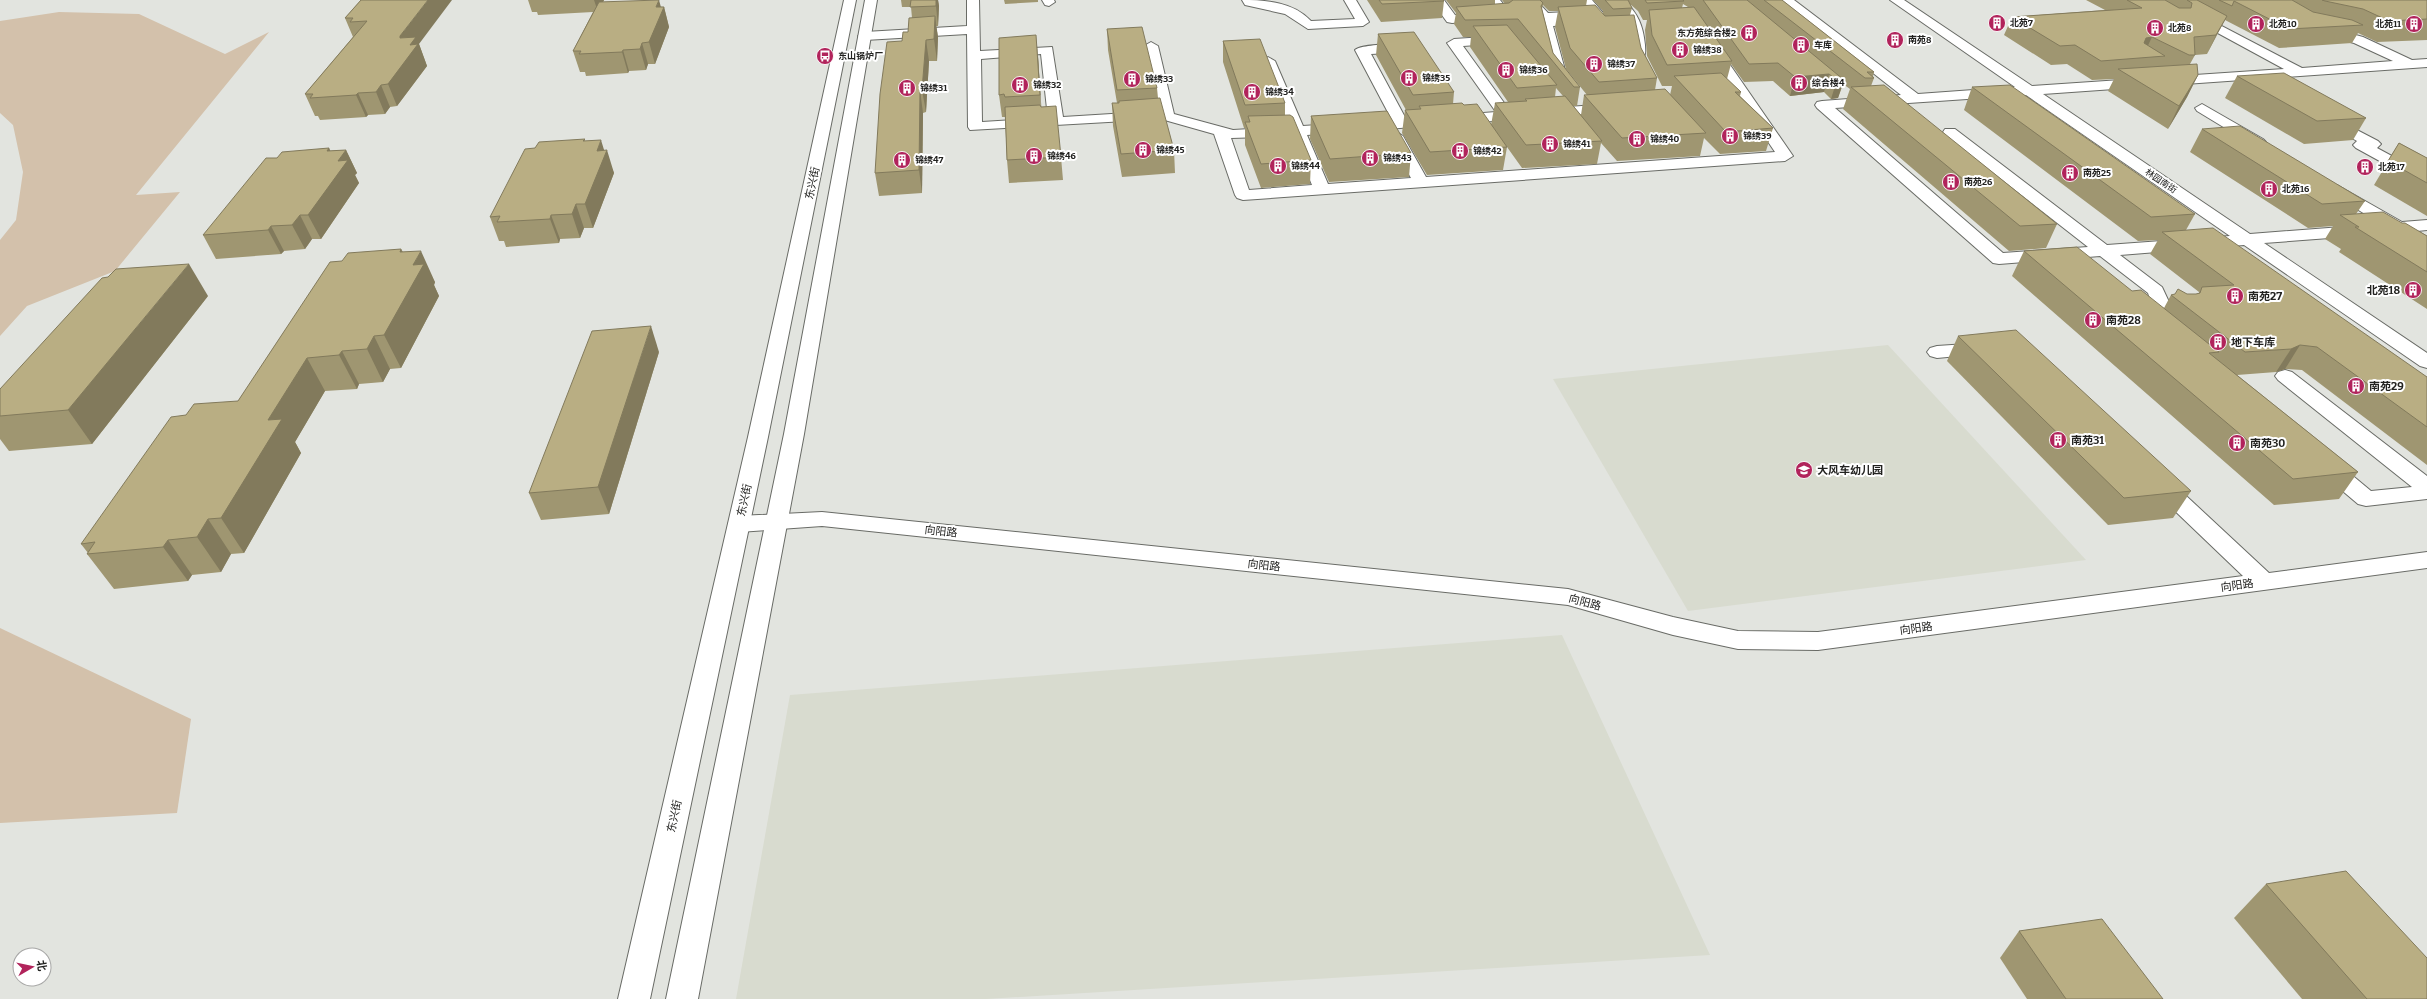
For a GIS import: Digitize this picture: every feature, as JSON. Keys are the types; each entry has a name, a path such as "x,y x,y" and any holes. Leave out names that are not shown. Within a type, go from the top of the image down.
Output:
{"street":[{"name":"东兴街","path":"634,999 739,524 850,0"},
{"path":"682,999 776,522 871,0"},
{"path":"973,0 975,127 1166,116 1241,135 1506,116 1570,117"},
{"path":"1248,0 1249,2 1286,11 1304,20 1308,25 1364,22 1350,0"},
{"path":"1437,0 1452,19 1506,15 1493,0"},
{"path":"1529,0 1544,17 1598,14 1585,0"},
{"path":"1617,0 1633,15 1639,56 1644,70"},
{"path":"1786,0 1914,98"},
{"name":"林园南街","path":"1896,0 2247,240 2424,357"},
{"path":"2163,0 2302,73"},
{"path":"1772,5 1826,48"},
{"path":"2176,7 2203,5"},
{"path":"1602,28 1595,20 1546,23 1558,71 1582,101 1627,107"},
{"path":"1621,31 1651,25"},
{"path":"2314,28 2351,36 2411,65"},
{"path":"843,37 973,30"},
{"path":"1221,131 1243,195 1421,182 1511,169 1606,163 1715,161 1785,156 1703,35"},
{"path":"1506,116 1454,43 1509,40 1513,46"},
{"path":"1151,46 1168,112 1166,116"},
{"path":"1421,54 1417,47 1362,50 1421,182"},
{"path":"974,55 1047,50 1056,122"},
{"path":"1267,58 1322,189"},
{"path":"2252,63 2273,74"},
{"path":"2427,63 2302,73 2027,90 1822,105 1999,259 2427,225"},
{"path":"2157,69 2178,81"},
{"path":"1723,89 1738,88"},
{"path":"1837,88 1855,102"},
{"path":"1556,100 1570,117"},
{"path":"1570,117 1582,101"},
{"path":"1455,106 1486,131"},
{"path":"2202,108 2270,149"},
{"path":"2318,113 2373,144 2361,145 2427,182"},
{"path":"1950,132 2156,291 2179,311"},
{"path":"1704,149 1715,161"},
{"path":"2324,182 2427,244"},
{"path":"2050,238 2086,268"},
{"path":"2212,242 2231,256"},
{"path":"2407,248 2427,260"},
{"path":"2156,291 2160,302 2154,310 2135,309 2160,329"},
{"path":"1937,352 2005,347"},
{"path":"2285,376 2427,487"},
{"path":"2311,454 2366,499 2427,492"},
{"path":"2144,469 2264,582"},
{"name":"向阳路","path":"739,524 822,519 1568,597 1673,626 1738,640 1818,641 2427,560"}],"shaded area":[{"path":"59,12 139,14 225,54 269,32 136,195 180,192 115,271 27,306 0,336 0,240 16,220 23,172 13,125 0,113 0,21"},
{"name":"大风车幼儿园","path":"1888,345 2086,560 1688,611 1553,379"},
{"path":"0,628 191,719 177,813 0,823"},
{"path":"1562,635 1710,955 986,999 736,999 790,695"}],"building":[{"path":"361,0 428,0 400,36 400,38 416,37 410,45 418,44 388,84 381,85 376,92 310,98 313,94 305,94 367,21 350,22 353,18 345,18"},
{"path":"659,0 656,7 664,7 649,42 642,43 640,49 623,50 622,52 579,54 581,51 573,51 599,2"},
{"path":"911,0 936,0 936,6 910,7"},
{"path":"1379,0 1443,0 1444,1 1382,4"},
{"path":"1513,0 1540,0 1543,3 1541,6 1553,53 1580,87 1574,87 1518,19 1465,20 1456,7 1509,3"},
{"path":"1605,0 1628,0 1632,8 1613,9"},
{"path":"1645,0 1683,0 1684,1 1647,3"},
{"path":"1703,0 1747,0 1844,80 1837,80 1829,74 1795,77 1778,63 1749,64"},
{"path":"1764,0 1782,0 1874,72 1867,72 1874,78 1865,78"},
{"path":"2127,0 2165,0 2179,8 2191,8 2192,3 2187,0 2197,0 2227,16 2216,35 2194,37 2195,55 2189,55 2152,37 2146,38 2144,43 2165,56 2101,61 2075,45 2060,46 2012,17 2142,8"},
{"path":"2219,0 2292,0 2313,12 2352,20 2363,25 2289,29 2234,1 2232,6"},
{"path":"2322,0 2427,0 2427,19 2389,21 2363,9"},
{"path":"1595,5 1605,16 1634,15 1641,48 1657,78 1599,82 1570,48 1558,7"},
{"path":"1694,7 1732,61 1667,65 1652,35 1649,10"},
{"path":"935,16 934,39 926,40 922,90 920,90 919,170 875,173 880,94 887,42 902,41 903,32 908,32 909,18"},
{"path":"1507,25 1557,85 1517,88 1473,26"},
{"name":"锦绣33","path":"1142,27 1157,88 1117,90 1107,29"},
{"path":"1414,32 1454,92 1413,95 1378,34"},
{"name":"锦绣32","path":"1036,35 1040,95 1005,97 1004,94 999,95 999,38"},
{"path":"1260,39 1285,103 1245,105 1223,41"},
{"path":"2197,64 2198,75 2179,106 2118,69"},
{"path":"1721,73 1741,92 1735,92 1773,128 1726,132 1674,76"},
{"path":"2284,73 2366,118 2317,121 2237,76"},
{"path":"1884,85 2057,224 2020,226 1851,87"},
{"path":"2010,85 2195,214 2151,217 1972,87"},
{"path":"1665,89 1706,133 1622,138 1584,95"},
{"path":"1565,96 1602,141 1526,145 1495,103 1527,101 1525,99"},
{"path":"1160,98 1174,150 1121,154 1112,103 1119,103 1119,101"},
{"path":"1462,103 1464,105 1477,104 1507,147 1430,152 1405,110 1421,109 1419,106"},
{"path":"1040,105 1041,107 1056,106 1061,157 1007,160 1005,107"},
{"path":"1387,111 1411,153 1330,159 1311,116"},
{"path":"1290,115 1293,117 1311,160 1261,164 1245,122 1250,122 1248,116"},
{"path":"2240,126 2365,201 2322,204 2202,129"},
{"path":"585,139 583,141 601,140 597,151 607,150 585,204 576,204 572,214 551,215 550,219 497,222 500,216 490,217 525,149 535,148 539,142"},
{"path":"2399,143 2427,158 2427,183 2388,161"},
{"path":"329,148 327,151 346,150 338,161 348,160 308,215 300,215 292,225 271,226 268,230 203,235 266,158 277,158 282,152"},
{"path":"2383,212 2427,236 2427,272 2355,227 2359,227 2340,215"},
{"path":"2213,228 2427,377 2427,427 2317,347 2300,345 2291,349 2245,352 2171,295 2175,294 2178,289 2187,294 2196,294 2200,293 2202,287 2234,285 2162,232"},
{"path":"2077,247 2132,291 2141,290 2219,352 2209,353 2358,472 2293,479 2024,251"},
{"path":"401,249 400,252 421,251 413,265 424,264 384,335 374,336 367,349 342,351 339,355 307,358 268,420 282,419 221,518 208,519 197,537 168,540 163,547 87,554 95,542 81,544 171,417 186,415 194,404 238,401 330,262 342,261 348,253"},
{"path":"189,264 68,410 0,416 0,389 102,278 108,277 116,269"},
{"path":"651,326 598,487 529,493 592,331"},
{"path":"2016,330 2191,491 2124,498 1958,336"},
{"path":"2346,871 2427,958 2427,999 2367,999 2266,884"},
{"path":"2102,919 2163,999 2066,999 2019,931"}],"place":[{"name":"北苑7","path":"1997,23"},
{"name":"北苑10","path":"2256,24"},
{"name":"北苑11","path":"2414,24"},
{"name":"北苑8","path":"2155,28"},
{"name":"东方苑综合楼2","path":"1749,33"},
{"name":"南苑8","path":"1895,40"},
{"name":"车库","path":"1801,45"},
{"name":"锦绣38","path":"1680,50"},
{"name":"东山锅炉厂","path":"825,56"},
{"name":"锦绣37","path":"1594,64"},
{"name":"锦绣36","path":"1506,70"},
{"name":"锦绣35","path":"1409,78"},
{"name":"锦绣33","path":"1132,79"},
{"name":"综合楼4","path":"1799,83"},
{"name":"锦绣32","path":"1020,85"},
{"name":"锦绣31","path":"907,88"},
{"name":"锦绣34","path":"1252,92"},
{"name":"锦绣39","path":"1730,136"},
{"name":"锦绣40","path":"1637,139"},
{"name":"锦绣41","path":"1550,144"},
{"name":"锦绣45","path":"1143,150"},
{"name":"锦绣42","path":"1460,151"},
{"name":"锦绣46","path":"1034,156"},
{"name":"锦绣43","path":"1370,158"},
{"name":"锦绣47","path":"902,160"},
{"name":"锦绣44","path":"1278,166"},
{"name":"北苑17","path":"2365,167"},
{"name":"南苑25","path":"2070,173"},
{"name":"南苑26","path":"1951,182"},
{"name":"北苑16","path":"2269,189"},
{"name":"北苑18","path":"2413,290"},
{"name":"南苑27","path":"2235,296"},
{"name":"南苑28","path":"2093,320"},
{"name":"地下车库","path":"2218,342"},
{"name":"南苑29","path":"2356,386"},
{"name":"南苑31","path":"2058,440"},
{"name":"南苑30","path":"2237,443"},
{"name":"大风车幼儿园","path":"1804,470"}]}
